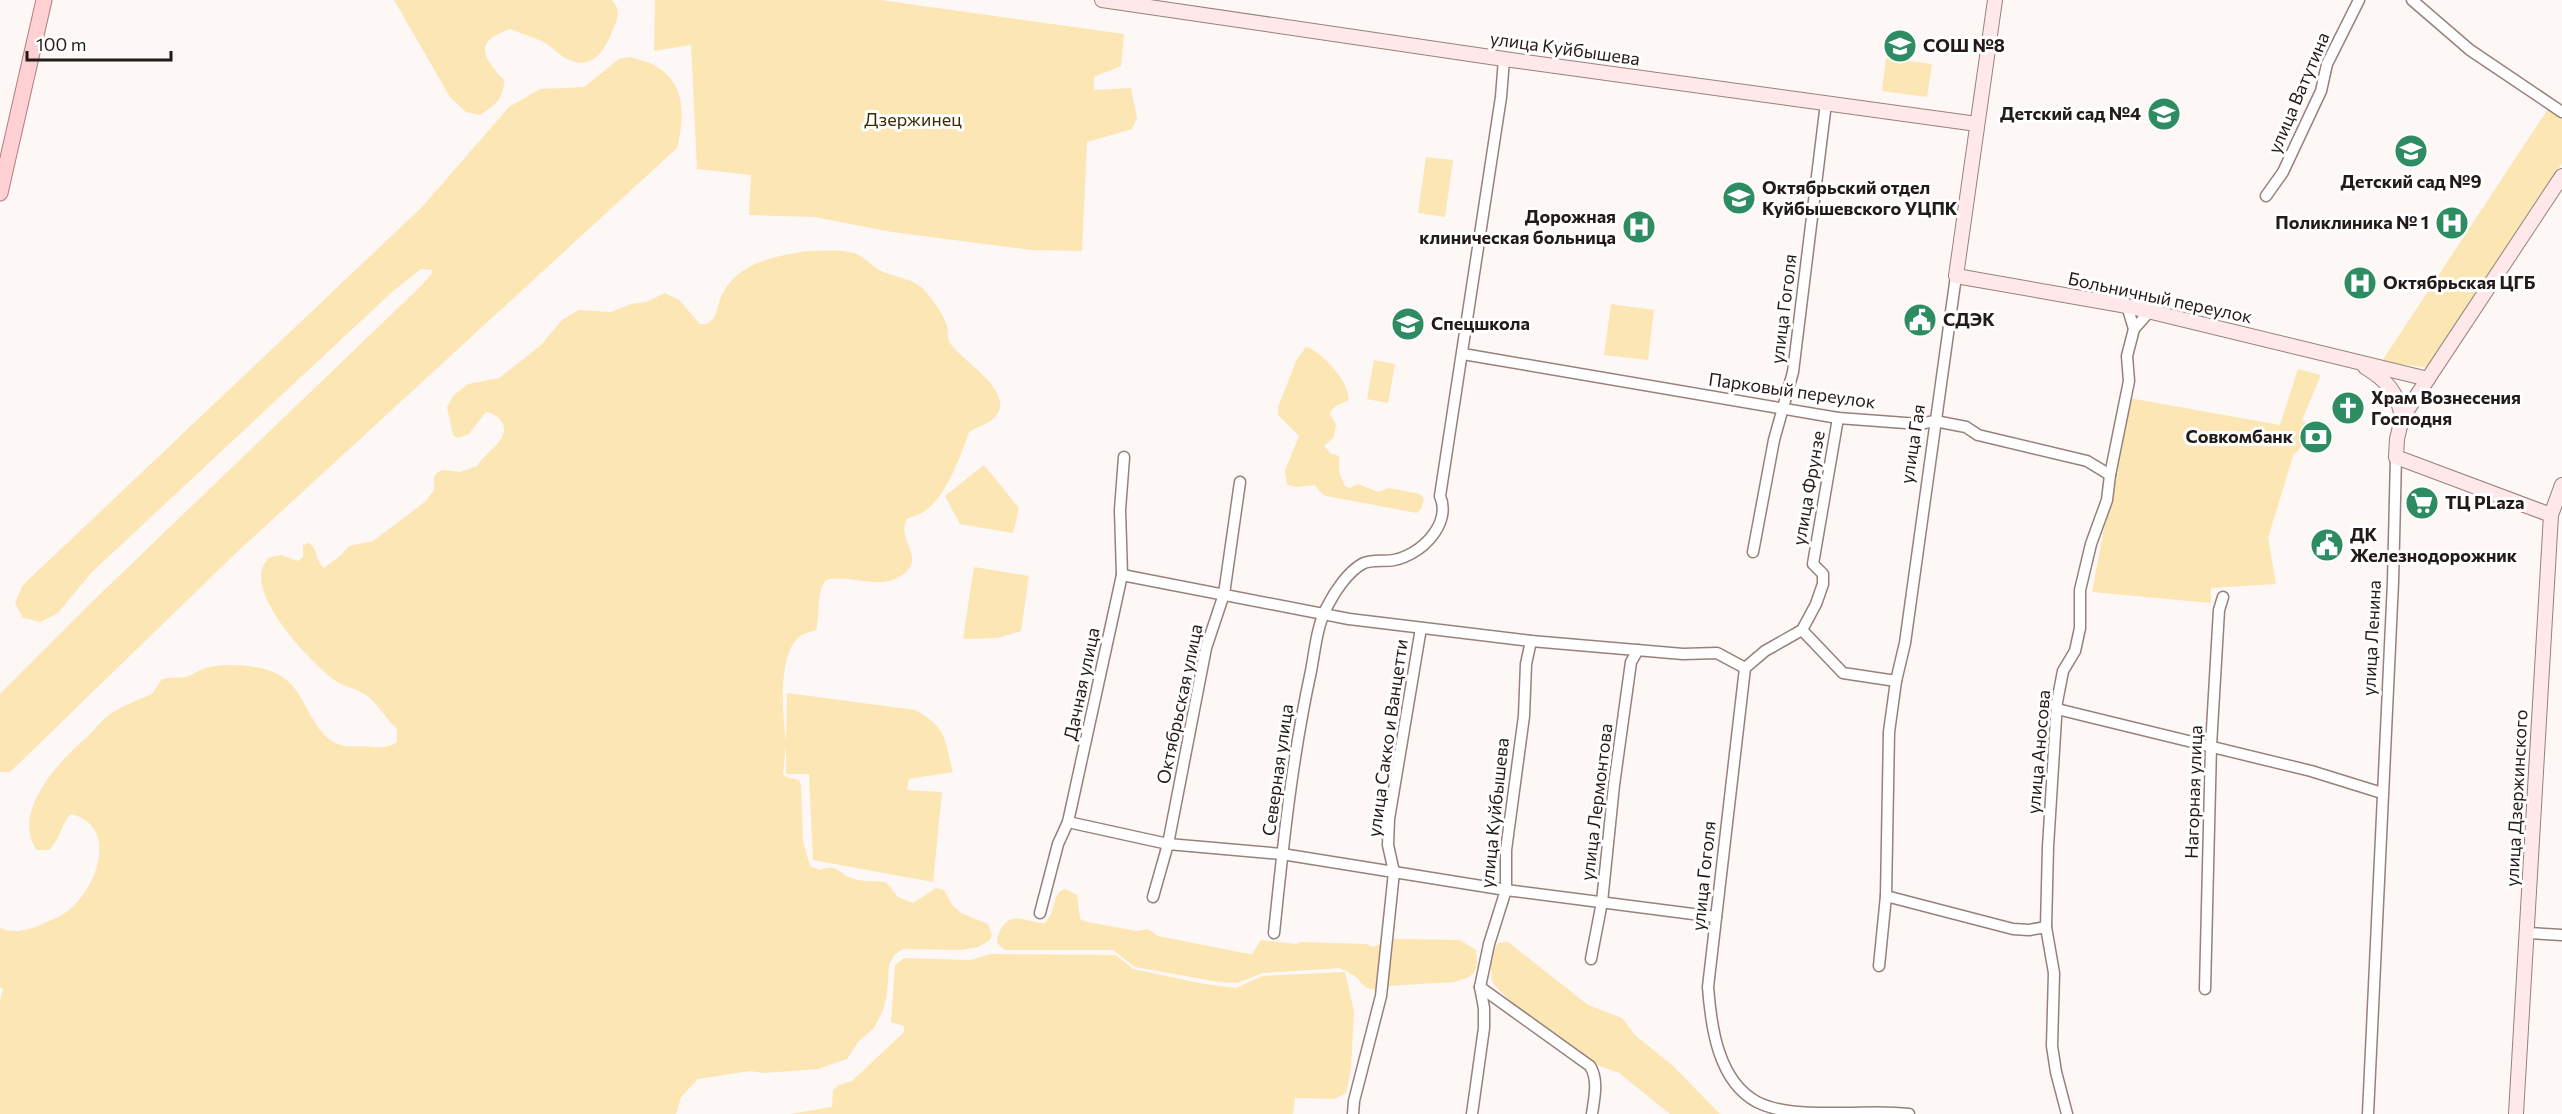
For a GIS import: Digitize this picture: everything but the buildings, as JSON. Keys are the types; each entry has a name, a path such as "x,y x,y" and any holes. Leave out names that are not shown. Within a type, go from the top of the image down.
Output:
{"main road":[{"path":"0,193 44,0"},
{"name":"улица Куйбышева","path":"1102,0 1504,59 1977,124"},
{"name":"улица Гая","path":"1956,276 1995,0"},
{"name":"улица Ленина","path":"2396,457 2402,418 2562,176"},
{"name":"Больничный переулок","path":"1956,276 2150,311 2428,379"},
{"name":"Больничный переулок","path":"2356,361 2392,387 2400,401 2402,418"},
{"path":"2396,457 2557,516"},
{"name":"улица Дзержинского","path":"2516,1114 2557,516 2562,485"}],"street":[{"name":"улица Ватутина","path":"2266,196 2288,162 2321,92 2327,64 2359,0"},
{"path":"2412,0 2470,50 2562,112"},
{"path":"1324,613 1352,571 1365,562 1396,560 1418,551 1444,516 1444,505 1440,496 1501,97 1504,59"},
{"name":"улица Гоголя","path":"1753,552 1774,440 1793,372 1826,103"},
{"name":"улица Гая","path":"1879,966 1886,896 1890,732 1896,681 1905,643 1956,276"},
{"path":"2127,306 2134,329"},
{"name":"улица Аносова","path":"2067,1114 2052,1047 2054,973 2046,927 2057,709 2064,671 2078,640 2080,590 2091,544 2107,500 2109,475 2129,381 2127,356 2134,329 2150,311"},
{"name":"Парковый переулок","path":"1463,354 1838,418 1919,424 1935,422 1966,427 1978,435 2088,461 2109,475"},
{"name":"улица Фрунзе","path":"1802,630 1816,604 1823,584 1823,574 1813,564 1838,418"},
{"name":"Дачная улица","path":"1040,913 1058,844 1068,822 1122,575 1120,510 1124,457"},
{"name":"улица Ленина","path":"2368,1114 2393,582 2396,457"},
{"name":"Октябрьская улица","path":"1153,897 1168,844 1206,648 1224,594 1240,482"},
{"path":"1122,575 1348,619 1531,641 1683,654 1717,653 1744,668 1765,651 1802,630 1843,673 1896,681"},
{"name":"Нагорная улица","path":"2205,989 2211,746 2219,610 2223,597"},
{"name":"Северная улица","path":"1274,933 1298,731 1324,613"},
{"name":"улица Сакко и Ванцетти","path":"1353,1114 1354,1101 1381,996 1394,872 1388,845 1389,819 1421,628"},
{"name":"улица Куйбышева","path":"1472,1114 1484,1028 1484,1008 1480,987 1489,944 1506,890 1506,850 1524,716 1526,664 1531,641"},
{"name":"улица Лермонтова","path":"1591,959 1602,902 1614,785 1631,662 1638,650"},
{"name":"улица Гоголя","path":"1744,668 1708,987 1710,1012 1720,1054 1736,1084 1758,1103 1796,1112 1909,1114"},
{"path":"2057,709 2311,771 2382,793"},
{"path":"1068,822 1099,831 1168,844 1282,854 1506,890 1716,917"},
{"path":"1886,896 2013,929 2046,927"},
{"path":"2527,933 2562,935"},
{"path":"1480,987 1590,1066 1594,1071 1595,1089 1592,1114"}],"green space":[{"path":"394,0 612,0 617,7 618,14 606,45 591,61 576,62 567,59 535,38 510,29 490,39 485,51 491,64 504,80 504,87 498,101 480,115 466,112 450,97"},
{"name":"Дзержинец","path":"655,0 880,0 1124,34 1121,66 1094,77 1094,90 1131,88 1137,118 1132,129 1087,142 1082,251 1031,250 892,232 815,217 749,215 751,175 697,169 691,45 654,51"},
{"path":"630,57 654,65 667,74 674,83 682,114 677,148 236,553 10,772 0,772 0,694 96,598 422,285 432,270 421,269 392,292 91,573 58,613 40,622 23,618 15,603 23,585 423,206 509,107 540,89 584,87 619,59"},
{"path":"1886,58 1932,64 1927,97 1882,91"},
{"path":"2548,109 2562,119 2562,163 2428,368 2382,361"},
{"path":"1426,157 1453,160 1445,217 1418,213"},
{"path":"808,251 854,253 881,271 922,287 944,319 951,344 994,388 1000,407 993,419 969,432 952,475 933,504 923,512 907,519 904,526 912,559 907,571 898,578 888,581 826,580 820,591 816,630 799,637 792,646 784,672 783,702 786,742 787,693 915,710 926,716 939,729 946,743 953,772 909,779 907,790 942,792 933,882 813,860 809,774 786,774 786,744 783,774 799,780 801,785 803,841 810,866 820,870 834,868 846,876 859,880 886,882 898,897 913,903 936,888 944,890 952,905 961,913 988,924 992,935 990,940 978,947 961,950 903,949 894,955 889,965 887,994 883,1010 874,1028 858,1042 847,1059 818,1069 764,1073 750,1071 698,1079 681,1097 676,1114 0,1114 0,1000 3,989 0,987 0,928 10,931 26,930 65,913 86,890 94,876 98,860 99,845 96,832 86,821 71,814 49,850 37,850 30,835 30,820 34,804 52,773 64,759 107,716 152,694 162,679 185,677 206,668 224,665 255,667 281,676 298,693 324,734 344,746 380,747 397,742 397,729 366,695 337,682 287,632 268,602 263,588 261,573 268,558 281,555 298,561 303,557 303,545 309,543 324,568 349,546 373,541 426,501 434,490 434,477 437,473 442,470 460,472 477,466 496,446 504,428 499,418 486,412 469,434 458,438 453,435 447,407 454,395 468,384 499,378 540,346 562,320 579,310 611,312 631,304 646,302 665,293 679,300 700,324 706,324 715,316 721,297 728,285 747,268 783,255"},
{"path":"1611,304 1654,310 1648,360 1604,355"},
{"path":"1306,347 1327,361 1341,378 1348,394 1348,401 1332,409 1330,415 1336,424 1334,437 1324,446 1330,453 1339,456 1339,472 1345,486 1350,488 1358,484 1378,492 1389,488 1420,494 1424,499 1417,513 1326,496 1315,485 1295,487 1287,485 1285,471 1299,436 1278,415 1278,407 1297,359"},
{"path":"1374,360 1395,364 1388,403 1367,399"},
{"path":"2298,369 2321,375 2302,420 2315,431 2293,456 2268,538 2276,584 2211,588 2211,603 2092,592 2129,398 2280,425"},
{"path":"984,465 1019,508 1013,533 960,524 945,496"},
{"path":"974,567 1029,576 1021,631 997,638 963,639"},
{"path":"1065,889 1077,895 1080,919 1087,922 1137,931 1148,929 1158,936 1244,953 1252,954 1261,940 1296,944 1301,942 1366,944 1373,947 1392,939 1460,940 1476,950 1477,964 1474,973 1454,982 1388,986 1378,990 1366,988 1355,976 1340,968 1263,973 1237,983 1219,982 1135,967 1113,950 1005,950 997,943 1001,929 1010,920 1021,919 1045,923 1058,894"},
{"path":"1508,942 1588,1005 1622,1018 1635,1035 1674,1067 1720,1114 1670,1114 1619,1073 1597,1065 1517,1007 1492,981 1490,957 1498,943"},
{"path":"990,954 1116,955 1133,969 1204,984 1236,988 1262,976 1345,972 1354,1012 1351,1069 1346,1093 1334,1099 1295,1098 1293,1114 790,1114 832,1107 833,1090 839,1085 852,1081 904,1032 904,1026 891,1022 895,965 904,958 971,960"}],"place":[{"name":"СОШ №8","path":"1900,46"},
{"name":"Детский сад №4","path":"2164,114"},
{"name":"Детский сад №9","path":"2411,151"},
{"name":"Октябрьский отдел Куйбышевского УЦПК","path":"1739,198"},
{"name":"Поликлиника № 1","path":"2452,223"},
{"name":"Дорожная клиническая больница","path":"1639,227"},
{"name":"Октябрьская ЦГБ","path":"2360,283"},
{"name":"СДЭК","path":"1920,320"},
{"name":"Спецшкола","path":"1408,324"},
{"name":"Храм Вознесения Господня","path":"2348,408"},
{"name":"Совкомбанк","path":"2316,437"},
{"name":"ТЦ PLaza","path":"2422,503"},
{"name":"ДК Железнодорожник","path":"2327,545"}]}
